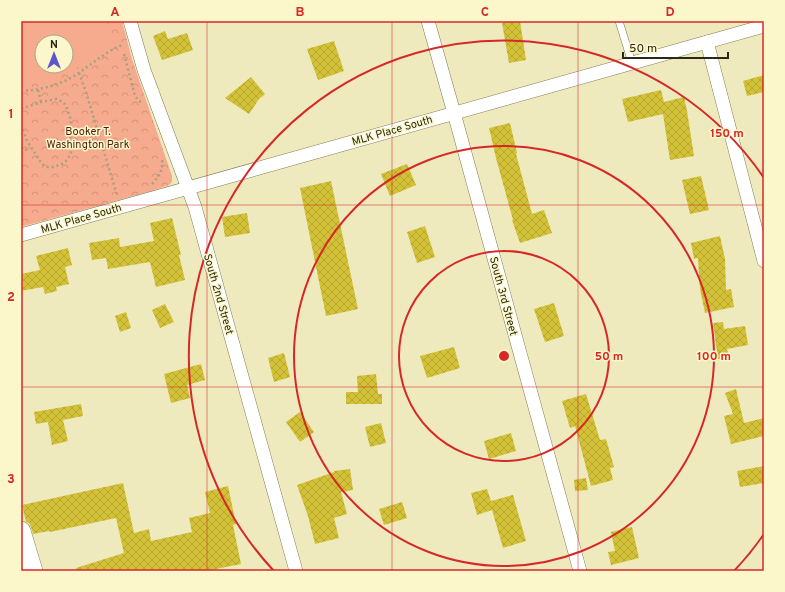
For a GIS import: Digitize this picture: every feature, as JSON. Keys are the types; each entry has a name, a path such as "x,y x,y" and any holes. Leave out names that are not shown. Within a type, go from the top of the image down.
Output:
{"street":[{"name":"South 2nd Street","path":"130,21 144,70 195,207 296,571"},
{"name":"South 3rd Street","path":"428,21 580,571"},
{"name":"MLK Place South","path":"21,235 764,26"},
{"path":"707,42 764,261"},
{"path":"21,531 24,554 32,571"}],"lane":[{"path":"619,21 632,63"}],"path":[{"path":"21,91 38,90 62,82 79,73 105,54 122,45"},
{"path":"127,66 132,84"},
{"path":"79,73 118,197"},
{"path":"38,90 41,102"},
{"path":"21,109 41,102 56,99 63,102 70,118 71,154 62,164 47,167 42,164 30,147 24,136 21,125"},
{"path":"70,134 100,136"},
{"path":"21,153 30,147"},
{"path":"148,188 157,178 161,170 166,172"}],"green space":[{"name":"Booker T. Washington Park","path":"21,21 122,21 132,59 172,176 172,182 169,185 21,227"},
{"path":"21,21 105,21 111,42 74,69 74,34 34,34 34,74 65,74 50,81 21,85"}],"building":[{"path":"520,21 526,60 509,63 502,23"},
{"path":"165,31 168,39 187,33 193,50 162,60 153,36"},
{"path":"334,41 344,71 318,80 307,49"},
{"path":"764,75 764,92 747,96 743,81"},
{"path":"251,77 265,94 259,99 249,114 225,98"},
{"path":"661,90 664,102 684,97 694,156 670,160 663,114 628,122 622,99"},
{"path":"510,123 516,154 532,214 544,210 552,233 520,243 512,220 489,128"},
{"path":"407,164 416,185 390,196 381,174"},
{"path":"701,176 709,210 690,214 682,180"},
{"path":"331,181 358,309 326,316 300,188"},
{"path":"247,213 250,233 225,237 222,217"},
{"path":"172,218 181,255 179,255 185,280 156,287 150,262 108,269 106,258 92,260 89,243 119,238 120,247 154,241 150,223"},
{"path":"425,226 435,257 417,263 407,232"},
{"path":"720,236 725,259 726,290 731,289 734,307 705,313 700,289 698,258 694,259 691,243"},
{"path":"68,248 72,265 65,267 69,284 56,287 57,291 45,294 43,287 21,291 21,274 40,270 36,256"},
{"path":"554,303 564,336 545,342 534,309"},
{"path":"165,304 174,322 160,328 152,310"},
{"path":"126,312 131,328 120,332 115,316"},
{"path":"723,322 724,329 745,326 748,345 727,349 729,357 718,359 713,323"},
{"path":"454,347 460,368 427,378 420,356"},
{"path":"284,353 290,377 274,382 268,358"},
{"path":"201,364 205,380 187,385 190,398 171,403 164,374"},
{"path":"376,374 378,394 382,394 382,404 346,404 346,392 358,392 357,376"},
{"path":"736,389 744,423 764,418 764,436 731,444 724,416 733,414 725,393"},
{"path":"586,394 600,440 606,439 614,467 610,468 613,480 591,486 575,426 570,428 562,401"},
{"path":"81,404 83,416 63,420 68,441 52,445 48,422 36,424 34,412"},
{"path":"300,412 314,432 300,442 286,422"},
{"path":"381,423 386,443 370,447 365,427"},
{"path":"511,433 516,451 489,459 484,441"},
{"path":"764,466 764,483 740,487 737,471"},
{"path":"350,469 353,490 341,492 347,514 334,518 339,538 315,544 308,516 297,485 334,471"},
{"path":"586,478 588,490 575,491 574,480"},
{"path":"123,483 134,533 149,529 151,541 192,532 189,518 210,513 205,492 228,486 236,524 233,525 241,564 206,571 76,571 76,568 124,553 116,518 50,532 33,534 29,523 26,522 22,505"},
{"path":"487,489 491,501 513,495 526,541 503,548 492,510 477,515 471,493"},
{"path":"402,502 407,518 384,525 379,509"},
{"path":"632,527 639,558 611,565 608,552 615,551 611,532"}]}
